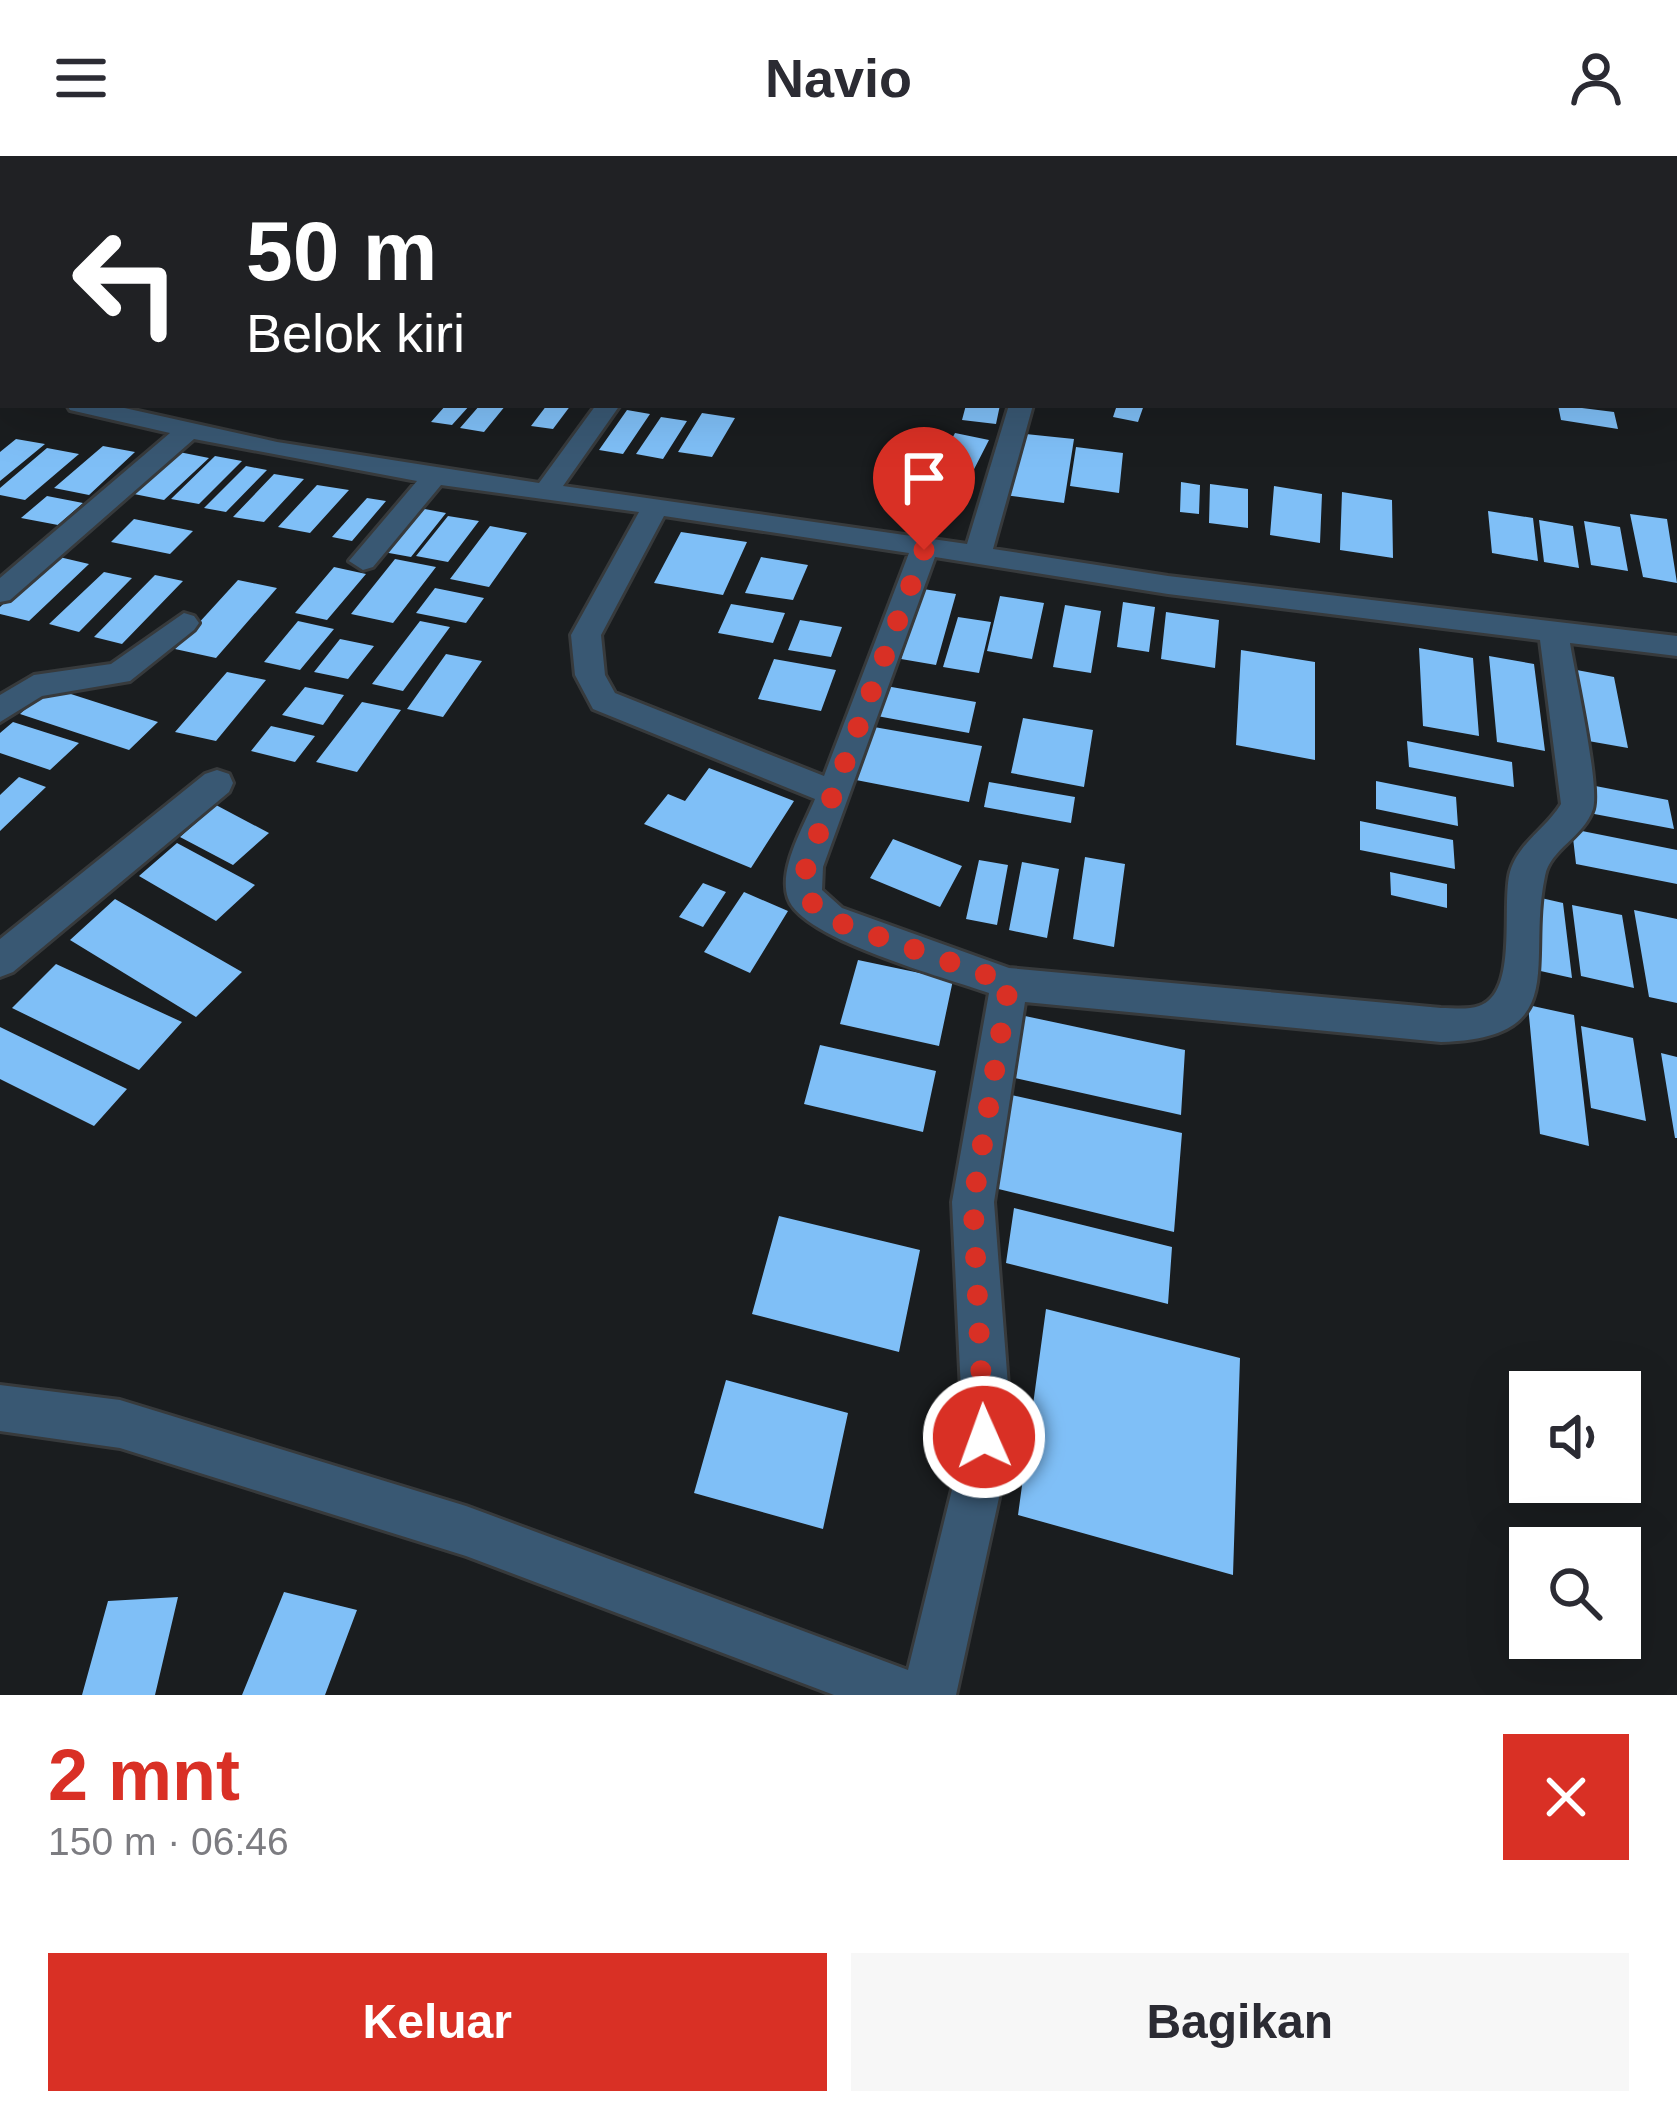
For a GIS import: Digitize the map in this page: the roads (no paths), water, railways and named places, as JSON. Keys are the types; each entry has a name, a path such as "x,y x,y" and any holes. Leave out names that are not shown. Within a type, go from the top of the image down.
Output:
{"street":[{"path":"92,408 435,476 717,515 977,558 1677,646"},
{"path":"546,492 606,408"},
{"path":"977,558 1020,408"},
{"path":"0,593 189,430"},
{"path":"363,562 435,476"},
{"path":"655,507 586,635 590,675 604,700 835,794"},
{"path":"924,550 806,867 804,895 829,919 1009,983 1441,1025 1487,1022 1508,1008 1518,988 1528,869 1544,846 1574,820 1578,804 1553,632"},
{"path":"5,697 34,686 119,673 184,623"},
{"path":"0,962 217,783"},
{"path":"929,1695 983,1461 986,1412 973,1202 1009,983"},
{"path":"0,1408 120,1424 466,1531 905,1695"}]}
